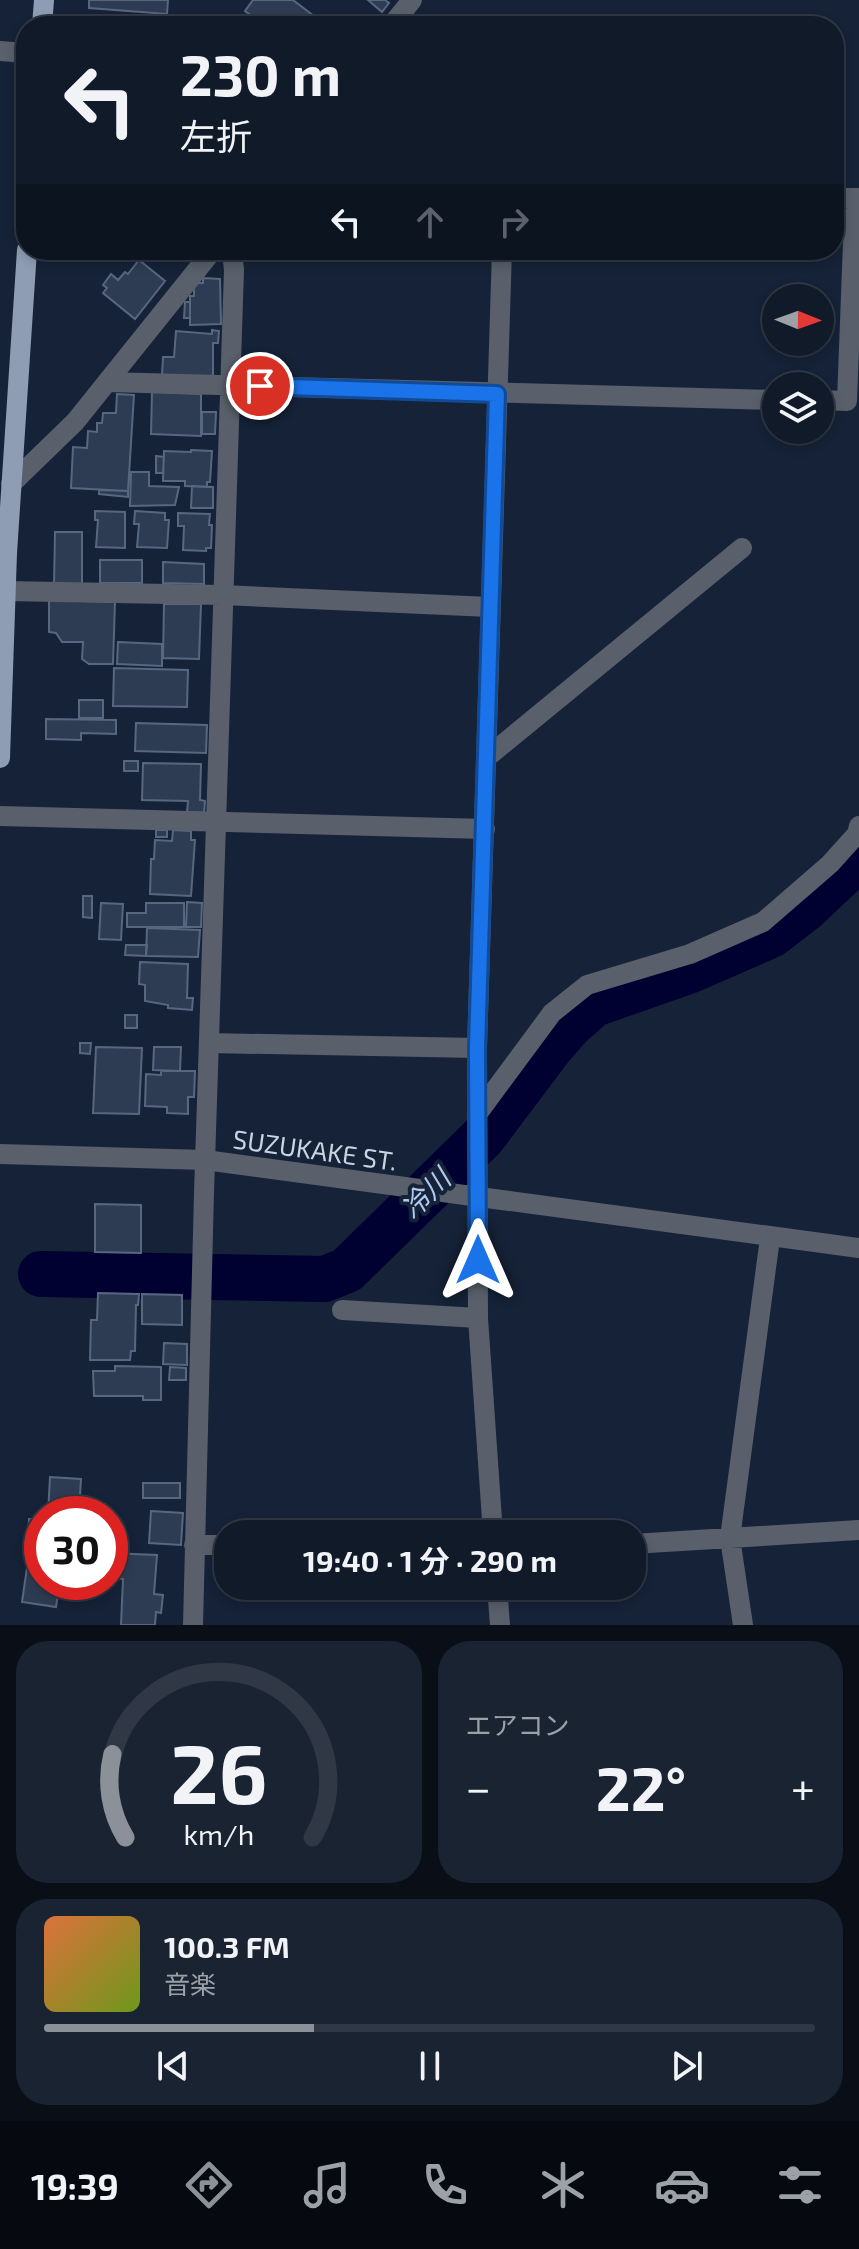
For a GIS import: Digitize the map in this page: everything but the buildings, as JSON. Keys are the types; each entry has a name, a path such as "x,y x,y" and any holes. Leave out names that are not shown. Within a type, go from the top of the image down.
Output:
{"main road":[{"path":"0,758 5,591 3,552 11,484 26,260"}],"street":[{"path":"399,16 412,0"},
{"path":"834,401 847,401 854,216 859,205"},
{"path":"11,484 75,422 205,260"},
{"path":"193,1625 232,260"},
{"path":"492,1520 478,1318 477,1048 502,260"},
{"path":"108,382 762,400"},
{"path":"486,758 742,548"},
{"path":"5,591 223,595 490,607"},
{"path":"0,816 485,829"},
{"path":"478,1113 552,1013 587,985 690,954 763,922 830,864 857,834 859,826"},
{"path":"209,1043 477,1048"},
{"name":"SUZUKAKE ST.","path":"0,1154 205,1160 859,1248"},
{"path":"743,1625 730,1538 770,1238"},
{"path":"342,1310 478,1318"},
{"path":"646,1543 859,1530"},
{"path":"194,1545 214,1545"},
{"path":"498,1600 500,1625"}],"waterway":[{"name":"冷川","path":"41,1274 325,1279 347,1270 483,1137 550,1048 594,1004 691,970 771,935 806,908 859,858"}],"route":[{"path":"260,386 497,394 477,1048 478,1260"}]}
